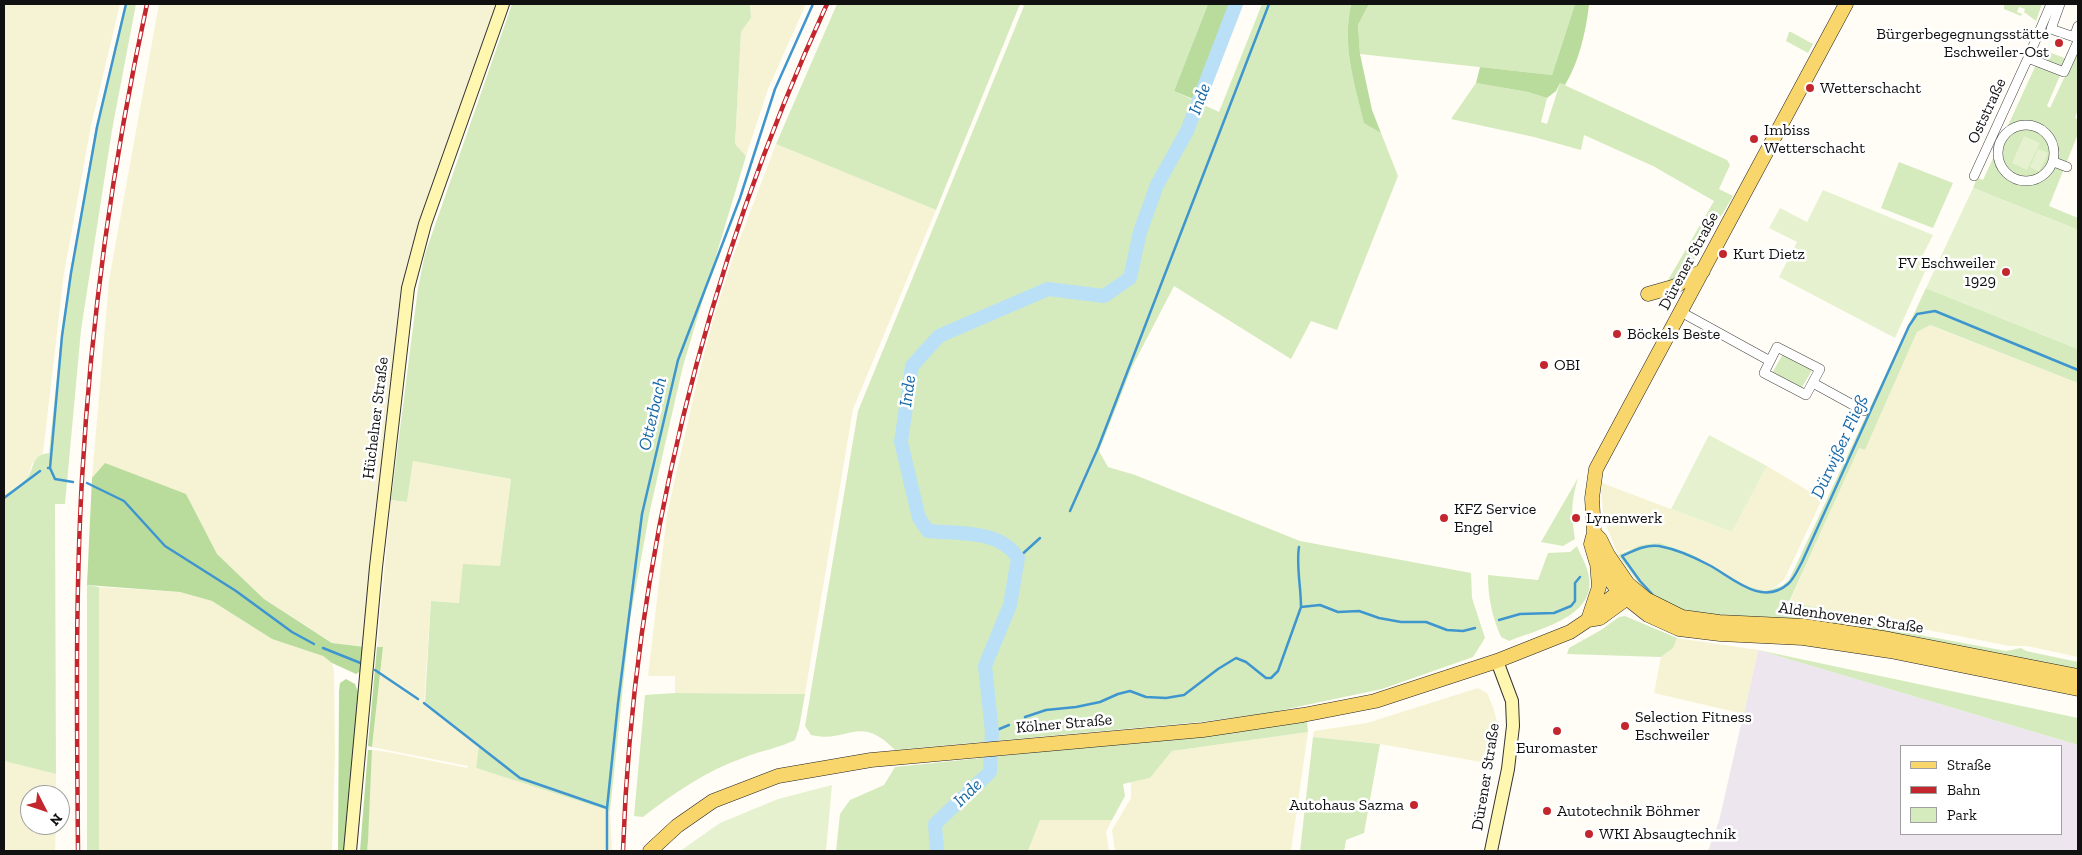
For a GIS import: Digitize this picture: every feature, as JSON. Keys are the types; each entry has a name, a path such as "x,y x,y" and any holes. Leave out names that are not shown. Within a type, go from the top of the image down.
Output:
{"main road":[{"name":"Dürener Straße","path":"1627,592 1596,561 1591,544 1594,533 1592,498 1596,470 1846,4"},
{"path":"1648,294 1676,286 1703,271"},
{"name":"Aldenhovener Straße","path":"1594,533 1600,540 1627,592 1648,615 1679,628 1720,634 1811,639 1890,651 2078,689"},
{"path":"1588,620 1598,588 1596,561"},
{"path":"1497,661 1570,632 1588,620 1600,618 1627,592"},
{"name":"Aldenhovener Straße","path":"1627,592 1682,617 1720,622 1804,626 1889,639 2078,676"},
{"name":"Kölner Straße","path":"650,851 677,826 713,801 778,776 871,760 1203,730 1303,715 1381,700 1497,661"}],"street":[{"name":"Hüchelner Straße","path":"350,851 377,558 408,288 425,224 503,4"},
{"name":"Oststraße","path":"1974,176 1996,139 2028,58 2049,21 2051,4"},
{"path":"2060,4 2049,21 2051,29 2074,37 2078,30"},
{"path":"2028,58 2064,72 2078,41"},
{"path":"2029,125 2039,128 2049,136 2053,143 2054,162 2050,170 2041,178 2028,182 2020,181 2010,177 2004,171 1999,162 1996,139 2016,126 2029,125"},
{"path":"2054,162 2067,167"},
{"path":"1681,312 1770,361"},
{"path":"1777,347 1820,369 1806,395 1764,372 1770,361 1777,347"},
{"path":"1812,383 1864,411"},
{"name":"Dürener Straße","path":"1491,851 1508,769 1514,726 1512,701 1497,661"}],"shaded area":[{"path":"4,4 120,4 91,126 64,273 43,453 32,464 28,477 4,496"},
{"path":"159,4 496,4 411,248 403,286 365,647 333,643 264,599 217,554 186,494 92,478 109,280"},
{"path":"750,4 806,4 768,89 746,156 735,145 741,32 751,18"},
{"path":"776,144 936,210 853,409 805,694 675,693 675,676 648,676 667,514 698,377 714,317 733,257"},
{"path":"1929,325 2078,383 2078,657 2027,646 2010,646 1789,603 1859,447 1865,450 1917,332"},
{"path":"413,461 511,479 500,566 459,603 431,601 424,704 479,747 476,768 610,811 612,851 367,851 372,750 467,768 468,766 372,747 383,648 377,647 391,500 407,502"},
{"path":"1767,466 1822,499 1784,580 1775,587 1765,591 1744,585 1691,554 1660,543 1626,550 1618,555 1604,520 1602,483 1732,532"},
{"path":"99,587 180,592 212,601 272,639 323,656 332,663 334,671 335,752 332,851 99,851"},
{"path":"1677,638 1758,650 1744,714 1654,693 1661,657 1673,648"},
{"path":"1758,650 2078,745 2078,851 1708,851 1719,821"},
{"path":"1478,688 1487,693 1497,721 1492,764 1380,744 1313,737 1314,731 1367,723"},
{"path":"1308,732 1291,851 1115,851 1112,830 1131,798 1131,782 1150,778 1172,751"},
{"path":"4,761 56,774 56,785 20,785 20,835 56,835 55,851 4,851"},
{"path":"1040,819 1112,820 1106,832 1109,851 1028,851"}],"green space":[{"path":"125,4 136,4 112,130 81,330 65,504 55,504 56,774 4,761 4,496 27,478 39,456 49,453 61,336 70,273 96,126"},
{"path":"512,4 750,4 751,18 741,32 735,144 746,156 683,366 650,510 630,619 610,811 476,768 479,745 425,702 431,601 459,603 463,564 500,566 511,479 413,461 407,502 391,500 418,288 425,254"},
{"path":"837,4 1020,4 936,210 776,144"},
{"path":"1020,4 1208,4 1174,91 1219,112 1262,4 1351,4 1348,35 1350,64 1364,122 1381,133 1398,176 1337,330 1311,321 1291,359 1174,286 1132,367 1099,451 1108,467 1135,475 1300,541 1471,573 1472,598 1485,638 1473,657 1382,689 1268,713 1201,722 895,750 872,733 862,731 824,737 811,735 805,726 858,411 1024,6"},
{"path":"1208,4 1229,4 1193,99 1174,91"},
{"path":"1351,4 1369,4 1358,25 1360,54 1372,110 1381,133 1364,123 1356,93 1350,64 1348,35"},
{"path":"1369,4 1575,4 1552,75 1360,54 1358,25"},
{"path":"1575,4 1589,5 1581,46 1565,85 1560,83 1556,91 1547,98 1528,92 1476,83 1480,67 1552,75"},
{"path":"2004,4 2042,4 2036,21 2024,12 2025,9 2019,7 2017,12 2022,14 2021,16 2004,9"},
{"path":"1789,32 1813,44 1808,53 1786,41"},
{"path":"2078,48 2078,109 2075,118 2078,119 2078,134 2049,206 2078,218 2078,230 1973,188 1977,178 1983,180 2034,69 2041,49 2067,59 2047,106 2050,108"},
{"path":"1476,83 1528,92 1547,98 1541,122 1547,124 1560,83 1727,160 1730,165 1719,189 1733,196 1710,230 1688,271 1664,287 1714,201 1653,166 1584,135 1581,150 1534,137 1451,119"},
{"path":"2024,136 2040,143 2027,170 2012,163"},
{"path":"2038,149 2048,153 2039,172 2030,167"},
{"path":"1899,162 1953,183 1933,228 1881,208"},
{"name":"FV Eschweiler 1929","path":"1973,188 2078,230 2078,349 1926,288"},
{"name":"FV Eschweiler 1929","path":"1823,190 1933,235 1923,255 1928,265 1895,338 1779,277 1797,242 1769,228 1780,208 1807,222"},
{"path":"1926,288 2078,349 2078,383 1930,325 1917,332 1865,450 1859,448 1789,602 1852,615 1850,622 2006,651 2021,648 2026,651 2078,662 2078,671 1684,610 1656,599 1644,590 1618,555 1641,545 1660,543 1691,554 1744,585 1765,591 1782,586 1789,580"},
{"path":"1783,354 1812,370 1801,389 1772,373"},
{"path":"1709,435 1767,466 1732,532 1671,509"},
{"path":"105,463 186,494 217,554 264,599 332,643 365,647 361,671 356,674 332,663 323,656 272,639 212,601 180,592 87,585 92,478"},
{"path":"1578,478 1572,508 1575,539 1563,546 1541,542"},
{"path":"1577,546 1589,578 1589,591 1583,603 1574,612 1548,627 1509,641 1501,637 1491,607 1488,575 1538,580 1548,553 1570,552"},
{"path":"87,585 99,587 99,851 87,851"},
{"path":"1625,616 1677,638 1673,648 1661,657 1567,654 1569,648 1601,630 1619,617"},
{"path":"377,647 383,647 372,747 368,746"},
{"path":"1758,650 2078,718 2078,745"},
{"path":"346,679 355,684 359,694 344,851 338,851 339,691 340,683"},
{"path":"675,693 805,694 795,740 716,769 679,791 643,817 634,816 645,695"},
{"path":"1307,721 1308,732 1172,751 1150,778 1123,784 1125,796 1112,820 1040,820 1028,851 836,851 840,814 850,800 884,785 895,767 1203,735"},
{"path":"1313,737 1380,744 1364,833 1346,840 1344,851 1300,851"},
{"path":"368,750 372,750 368,841 367,851 360,851"},
{"path":"832,785 826,851 680,851 720,823 778,799"}],"waterway":[{"path":"50,468 62,336 71,273 97,127 126,4"},
{"name":"Otterbach","path":"607,851 607,808 642,514 678,360 740,198 775,89 813,4"},
{"name":"Inde","path":"937,851 935,824 990,772 992,732 985,666 1010,605 1018,558 1000,542 989,538 965,533 928,531 919,518 901,442 912,366 939,336 1048,289 1104,296 1130,278 1140,232 1157,185 1187,131 1236,4"},
{"path":"1070,511 1098,448 1269,4"},
{"name":"Dürwißer Fließ","path":"1652,594 1622,556 1644,547 1659,546 1697,559 1747,588 1757,591 1768,592 1778,590 1790,582 1802,562 1909,326 1917,314 1935,311 2078,370"},
{"path":"48,468 50,468 55,479 73,482"},
{"path":"4,498 40,471"},
{"path":"87,483 124,501 165,546 236,591 292,632 314,644"},
{"path":"1018,558 1040,538"},
{"path":"1299,547 1301,607"},
{"path":"1499,620 1520,614 1554,613 1571,606 1575,601 1575,583 1580,577"},
{"path":"1025,717 1046,710 1100,702 1130,691 1146,697 1166,698 1184,695 1236,658 1246,662 1266,678 1271,678 1278,671 1301,607 1320,605 1338,612 1359,611 1379,618 1401,622 1426,622 1447,630 1463,631 1475,628"},
{"path":"323,648 363,664"},
{"path":"375,670 418,699"},
{"path":"424,703 520,778 607,808"},
{"path":"992,732 1009,725"}],"railway":[{"path":"78,851 77,618 86,419 105,240 124,122 147,4"},
{"path":"623,851 630,742 642,633 660,525 683,417 711,311 745,207 784,105 827,4"}],"place":[{"name":"Bürgerbegegnungsstätte Eschweiler-Ost","path":"2059,43"},
{"name":"Wetterschacht","path":"1810,88"},
{"name":"Imbiss Wetterschacht","path":"1754,139"},
{"name":"Kurt Dietz","path":"1723,254"},
{"name":"FV Eschweiler 1929","path":"2006,272"},
{"name":"Böckels Beste","path":"1617,334"},
{"name":"OBI","path":"1544,365"},
{"name":"KFZ Service Engel","path":"1444,518"},
{"name":"Lynenwerk","path":"1576,518"},
{"name":"Selection Fitness Eschweiler","path":"1625,726"},
{"name":"Euromaster","path":"1557,731"},
{"name":"Autohaus Sazma","path":"1414,805"},
{"name":"Autotechnik Böhmer","path":"1547,811"},
{"name":"WKI Absaugtechnik","path":"1589,834"}]}
